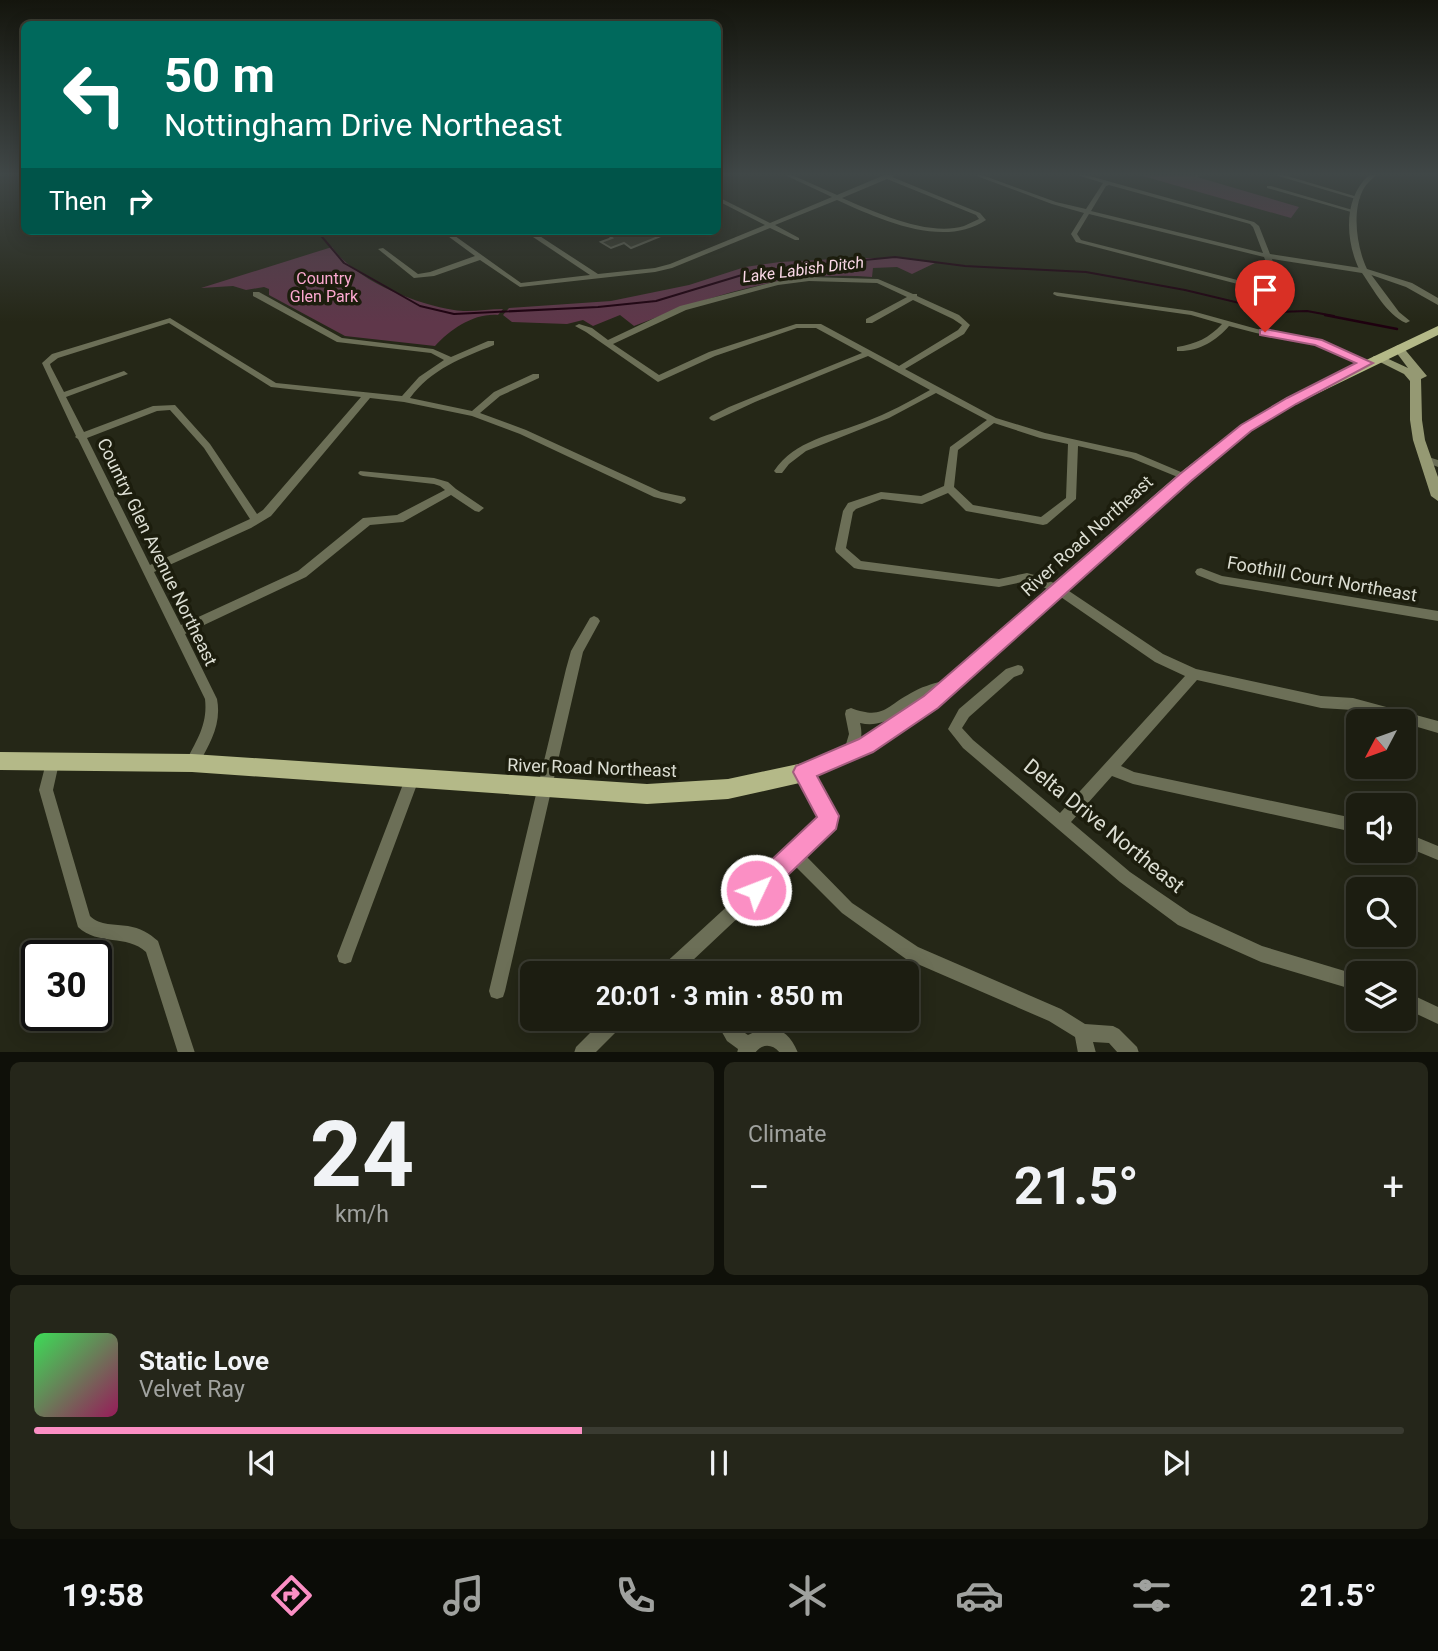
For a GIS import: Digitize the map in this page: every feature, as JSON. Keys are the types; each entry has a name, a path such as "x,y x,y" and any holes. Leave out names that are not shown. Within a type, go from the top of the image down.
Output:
{"main road":[{"name":"River Road Northeast","path":"0,761 192,763 647,794 687,793 763,783 804,772 850,753 912,716 953,683 1185,477 1246,428 1372,360 1438,330"},
{"path":"1398,348 1421,376 1423,381 1418,385"},
{"path":"1372,360 1408,372 1418,385 1416,420 1424,460 1438,496"}],"street":[{"path":"767,224 797,239"},
{"path":"450,235 520,285 667,268 775,224"},
{"path":"903,224 964,230 973,224"},
{"path":"1080,224 1074,234 1078,240 1253,286 1274,285 1278,279 1253,224"},
{"path":"1137,224 1267,256 1364,271 1409,285 1438,302"},
{"path":"1354,224 1355,244 1364,271 1396,314 1406,321"},
{"path":"533,235 598,277"},
{"path":"381,249 417,276 431,274 480,257"},
{"path":"608,344 683,308 787,281 870,280 894,286 915,296 956,317 966,326 961,332 898,370"},
{"path":"256,294 340,340 433,351 450,360"},
{"path":"1057,294 1180,310 1318,342 1372,360"},
{"path":"869,321 915,296"},
{"name":"Country Glen Avenue Northeast","path":"192,763 212,728 214,712 211,699 80,437 47,367 49,359 168,320 176,322 274,385 368,395"},
{"path":"1180,349 1197,348 1214,337 1227,323"},
{"path":"579,326 589,330 657,379 705,356 804,324 824,328 993,420 1133,455 1185,477"},
{"path":"404,399 424,375 450,360 491,343"},
{"path":"714,418 748,400 831,370 868,353"},
{"path":"61,396 124,374"},
{"path":"474,414 497,394 536,376"},
{"path":"779,471 787,459 811,444 868,424 935,390"},
{"path":"148,571 256,520 276,505 297,476 368,395 404,399 474,414 523,432 658,495 681,500"},
{"path":"80,437 156,408 172,407 207,446 256,520"},
{"path":"949,488 953,449 993,420"},
{"path":"949,488 970,508 1043,521 1071,499 1073,442"},
{"path":"1424,460 1438,464"},
{"path":"363,473 434,481 444,484 452,492 480,508"},
{"path":"949,488 922,499 881,495 852,506 848,511 840,550 858,565 999,583 1027,577 1059,590 1159,658 1194,674 1321,702 1353,704 1438,727"},
{"path":"178,632 302,574 367,520 399,519 452,492"},
{"name":"Foothill Court Northeast","path":"1201,572 1220,580 1438,616"},
{"path":"497,991 577,651 594,621"},
{"name":"Delta Drive Northeast","path":"1018,670 1010,673 964,713 956,729 968,744 1125,877 1184,919 1261,954 1346,979"},
{"path":"1061,823 1194,674"},
{"path":"850,753 856,734 851,714 869,721 878,720 918,695 953,683"},
{"path":"52,763 46,790 84,921 88,927 95,929 135,934 145,939 152,947 187,1052"},
{"path":"1110,768 1133,778 1346,823"},
{"path":"690,961 828,821 828,816 804,772"},
{"path":"345,956 412,779"},
{"path":"1416,844 1438,853"},
{"path":"794,855 847,908 890,939 956,974 1055,1015 1083,1032 1113,1035 1131,1052"},
{"path":"1416,1005 1438,1016"},
{"path":"582,1052 604,1031"},
{"path":"730,1031 747,1049 765,1036 776,1037 790,1052"},
{"path":"1083,1032 1087,1052"}],"green space":[{"name":"Country Glen Park","path":"332,247 355,270 404,296 460,311 503,309 498,315 463,323 435,346 345,336 269,295 269,289 264,287 246,290 233,286 201,288"},
{"path":"907,258 935,263 912,274 897,267 873,268 872,277 810,277 750,287 692,304 634,326 620,315 593,326 583,320 567,324 512,322 503,315 509,308 611,301 689,285 745,267 780,262"}],"building":[{"path":"608,235 663,235 631,248 624,243 611,248 601,242 612,238"}],"waterway":[{"name":"Lake Labish Ditch","path":"320,235 344,263 420,306 454,314 598,307 656,301 742,275 783,268 895,257 965,266 1086,272 1185,290 1277,312 1307,311 1334,316"},
{"name":"Lake Labish Ditch","path":"1325,315 1397,329"}],"route":[{"path":"756,890 828,821 828,816 804,772 828,764 866,745 931,702 1185,477 1246,428 1367,363 1318,342 1265,332"}]}
